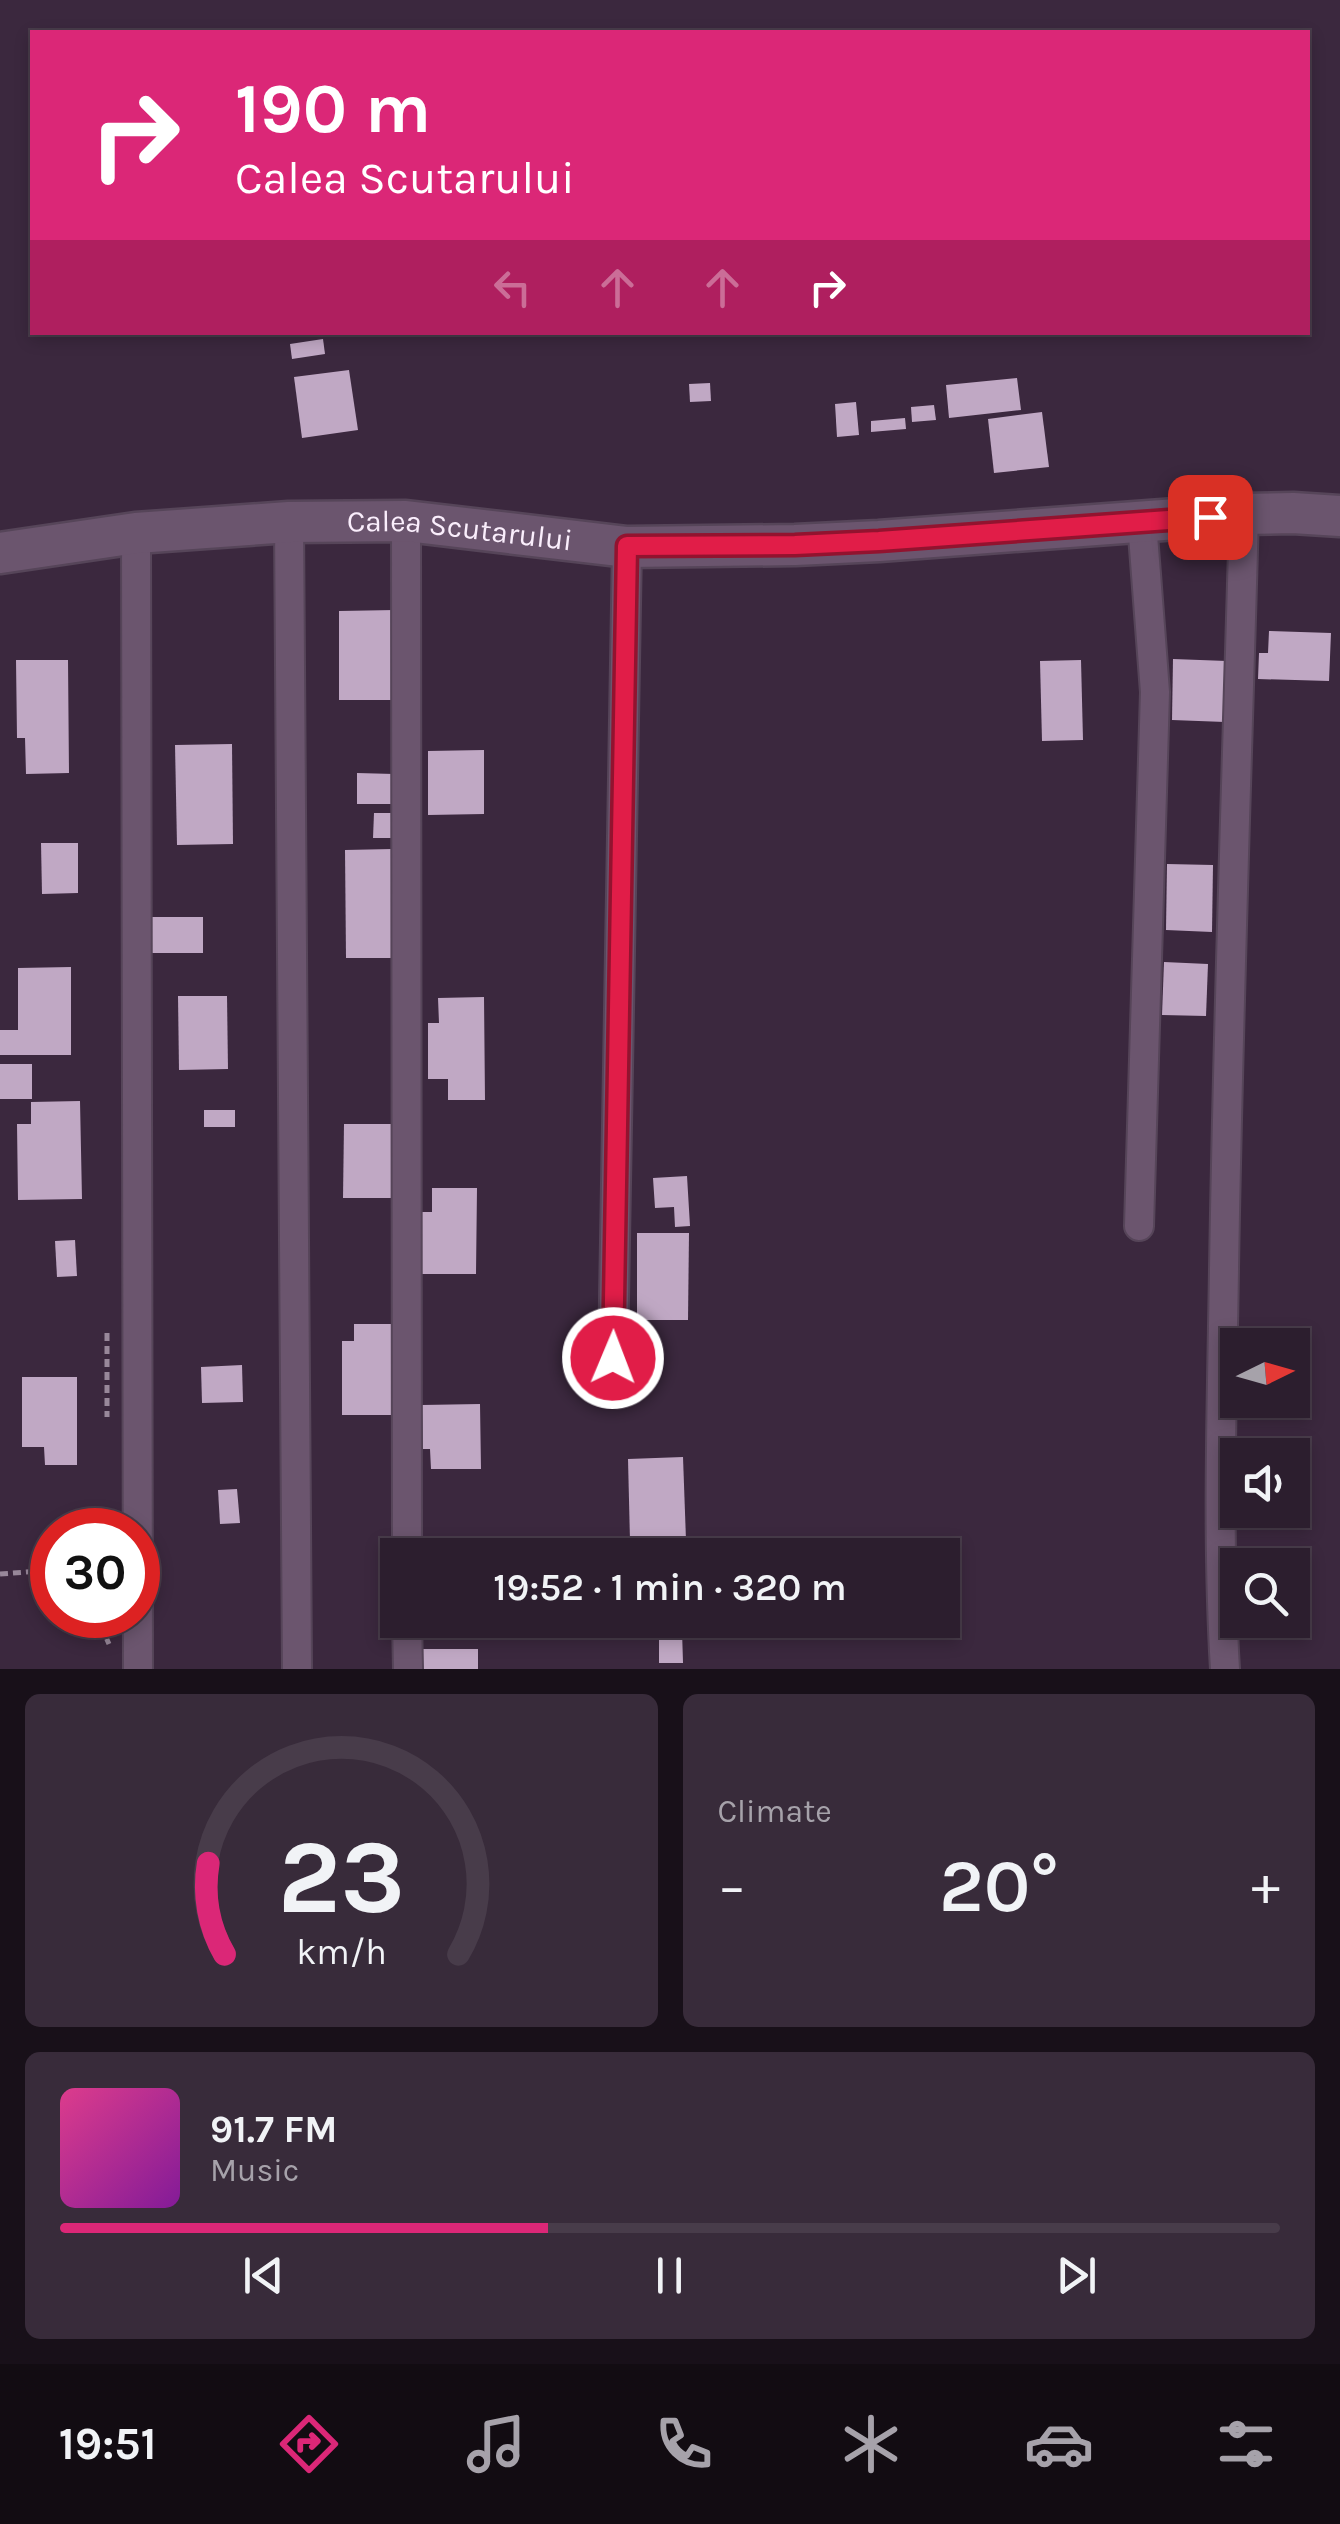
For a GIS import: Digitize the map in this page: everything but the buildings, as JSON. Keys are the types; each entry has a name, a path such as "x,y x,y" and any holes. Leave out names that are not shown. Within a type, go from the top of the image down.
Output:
{"main road":[{"name":"Calea Scutarului","path":"0,553 136,534 289,522 406,521 627,546 829,543 1244,514 1340,516"}],"street":[{"path":"1225,1669 1222,1408 1226,1122 1244,514"},
{"path":"406,521 407,1538"},
{"path":"289,522 297,1669"},
{"path":"1139,1226 1156,692 1142,522"},
{"path":"136,534 138,1669"},
{"path":"613,1358 627,546"},
{"path":"408,1638 408,1669"}],"path":[{"path":"0,1574 30,1572"},
{"path":"106,1638 109,1645"}],"route":[{"path":"613,1358 627,546 879,541 1210,517"}]}
